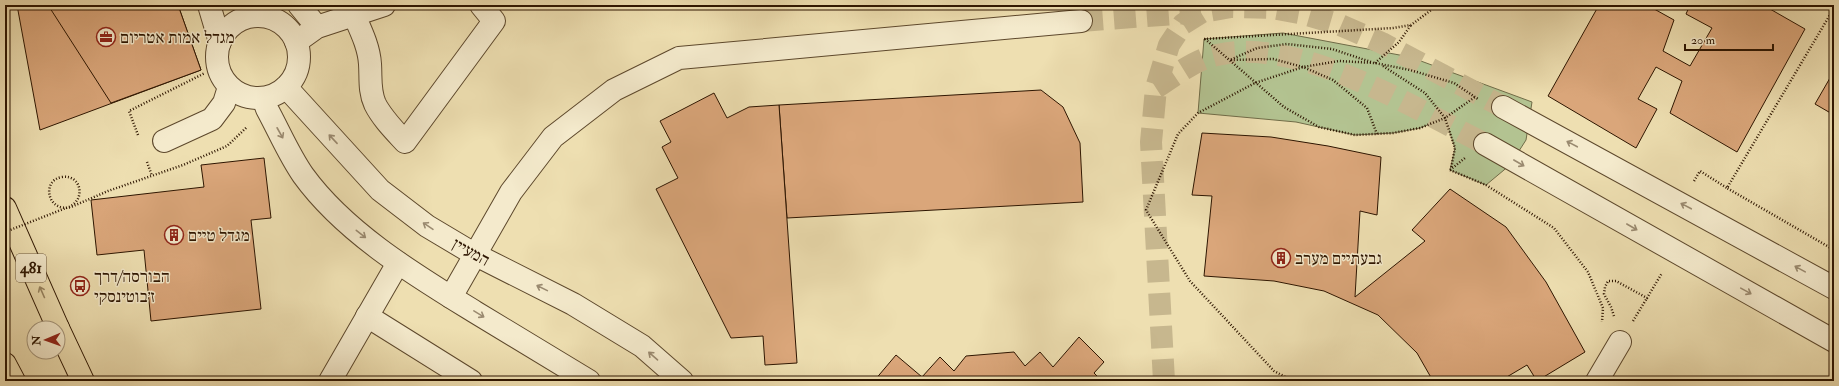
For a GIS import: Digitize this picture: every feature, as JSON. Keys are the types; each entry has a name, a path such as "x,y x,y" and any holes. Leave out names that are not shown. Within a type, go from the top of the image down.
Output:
{"main road":[{"name":"481","path":"5,208 54,320"},
{"name":"481","path":"66,345 83,381"},
{"path":"5,364 14,381"}],"street":[{"path":"209,5 220,42"},
{"path":"299,5 317,27"},
{"path":"296,42 317,27 384,5"},
{"path":"354,15 366,42 370,64 370,87 374,103 382,117 405,142 494,21 481,5"},
{"path":"252,10 280,22 290,30 296,42 299,54 298,67 294,78 286,88 263,98 251,98 239,94 229,86 222,77 218,66 217,54 220,42 225,32 233,24 243,19 252,10"},
{"path":"450,297 511,192 553,137 614,90 679,58 1081,21"},
{"path":"164,142 212,119 224,103 229,86"},
{"name":"המעיין","path":"286,88 380,190 427,226 474,254 574,304 642,346 682,381"},
{"path":"263,98 267,109 303,175 326,203 353,228 398,263 450,297 589,381"},
{"path":"1503,107 1834,288"},
{"path":"1478,149 1675,251 1834,341"},
{"path":"336,379 367,316 398,263"},
{"path":"367,316 471,381"},
{"path":"1810,328 1834,357"},
{"path":"1596,381 1620,342"}],"path":[{"path":"1375,63 1399,42 1411,25 1434,8 1571,5"},
{"path":"1834,8 1727,188 1834,250"},
{"path":"1411,25 1394,28 1204,39 1284,107 1319,127 1356,135 1377,134 1420,128 1445,118 1475,97"},
{"path":"1230,60 1257,48 1288,44 1332,49 1386,67 1425,93 1445,118 1455,148 1450,170"},
{"path":"1230,60 1273,59 1302,67 1333,80 1367,108 1377,134"},
{"path":"1293,381 1274,371 1190,281 1146,210 1178,134 1198,113 1256,83 1302,67 1339,61 1375,63 1410,70 1454,83 1482,102"},
{"path":"186,83 202,75"},
{"path":"1450,170 1478,149"},
{"path":"1450,170 1486,185 1554,228 1588,272 1603,308 1602,323"},
{"path":"5,232 66,208 75,204 80,195 80,190 76,182 72,178 61,177 57,179 50,187 50,198 59,207 66,208 71,207"},
{"path":"1620,342 1611,307 1604,294 1608,281 1616,281 1647,298 1675,251"}],"green space":[{"path":"1283,33 1410,57 1532,102 1526,140 1510,165 1486,185 1450,170 1455,148 1445,118 1420,128 1393,133 1355,135 1296,122 1198,113 1204,39"}],"building":[{"name":"מגדל אמות אטריום","path":"17,5 178,5 201,70 40,130"},
{"name":"מגדל אמות אטריום","path":"48,5 178,5 201,70 111,103"},
{"path":"1599,5 1647,5 1674,20 1663,51 1690,66 1712,28 1686,14 1690,5 1763,5 1805,29 1737,152 1670,113 1682,81 1656,67 1638,99 1657,109 1636,148 1548,96"},
{"path":"1834,71 1834,115 1815,104"},
{"path":"1041,90 1063,107 1080,143 1083,202 787,218 779,105"},
{"path":"714,93 727,118 749,107 779,105 797,363 765,365 763,336 731,338 656,189 678,178 662,147 671,142 660,121"},
{"name":"גבעתיים מערב","path":"1202,133 1271,137 1328,146 1381,157 1377,215 1360,211 1355,297 1425,241 1412,230 1450,189 1506,227 1546,282 1585,352 1537,381 1527,365 1500,381 1433,381 1417,353 1378,315 1324,291 1274,281 1204,276 1212,196 1192,195"},
{"name":"מגדל טיים","path":"264,158 271,218 251,220 261,309 151,321 144,250 97,255 91,200 204,187 201,165"},
{"path":"1079,337 1104,362 1094,373 1099,378 1096,381 874,381 896,355 922,377 940,357 954,371 966,356 1014,352 1025,366 1040,352 1053,367"}],"tunnel":[{"path":"1164,381 1151,142 1156,88 1169,45 1183,24 1202,12 1231,7 1272,8 1304,14 1338,24 1382,43 1503,107"},
{"path":"1081,21 1201,12"},
{"path":"1156,88 1193,64 1209,57 1249,52 1283,56 1319,65 1355,79 1425,112 1485,144"}],"place":[{"name":"מגדל אמות אטריום","path":"106,37"},
{"name":"מגדל טיים","path":"174,235"},
{"name":"גבעתיים מערב","path":"1281,258"},
{"name":"הבורסה/דרך ז׳בוטינסקי","path":"80,286"}]}
